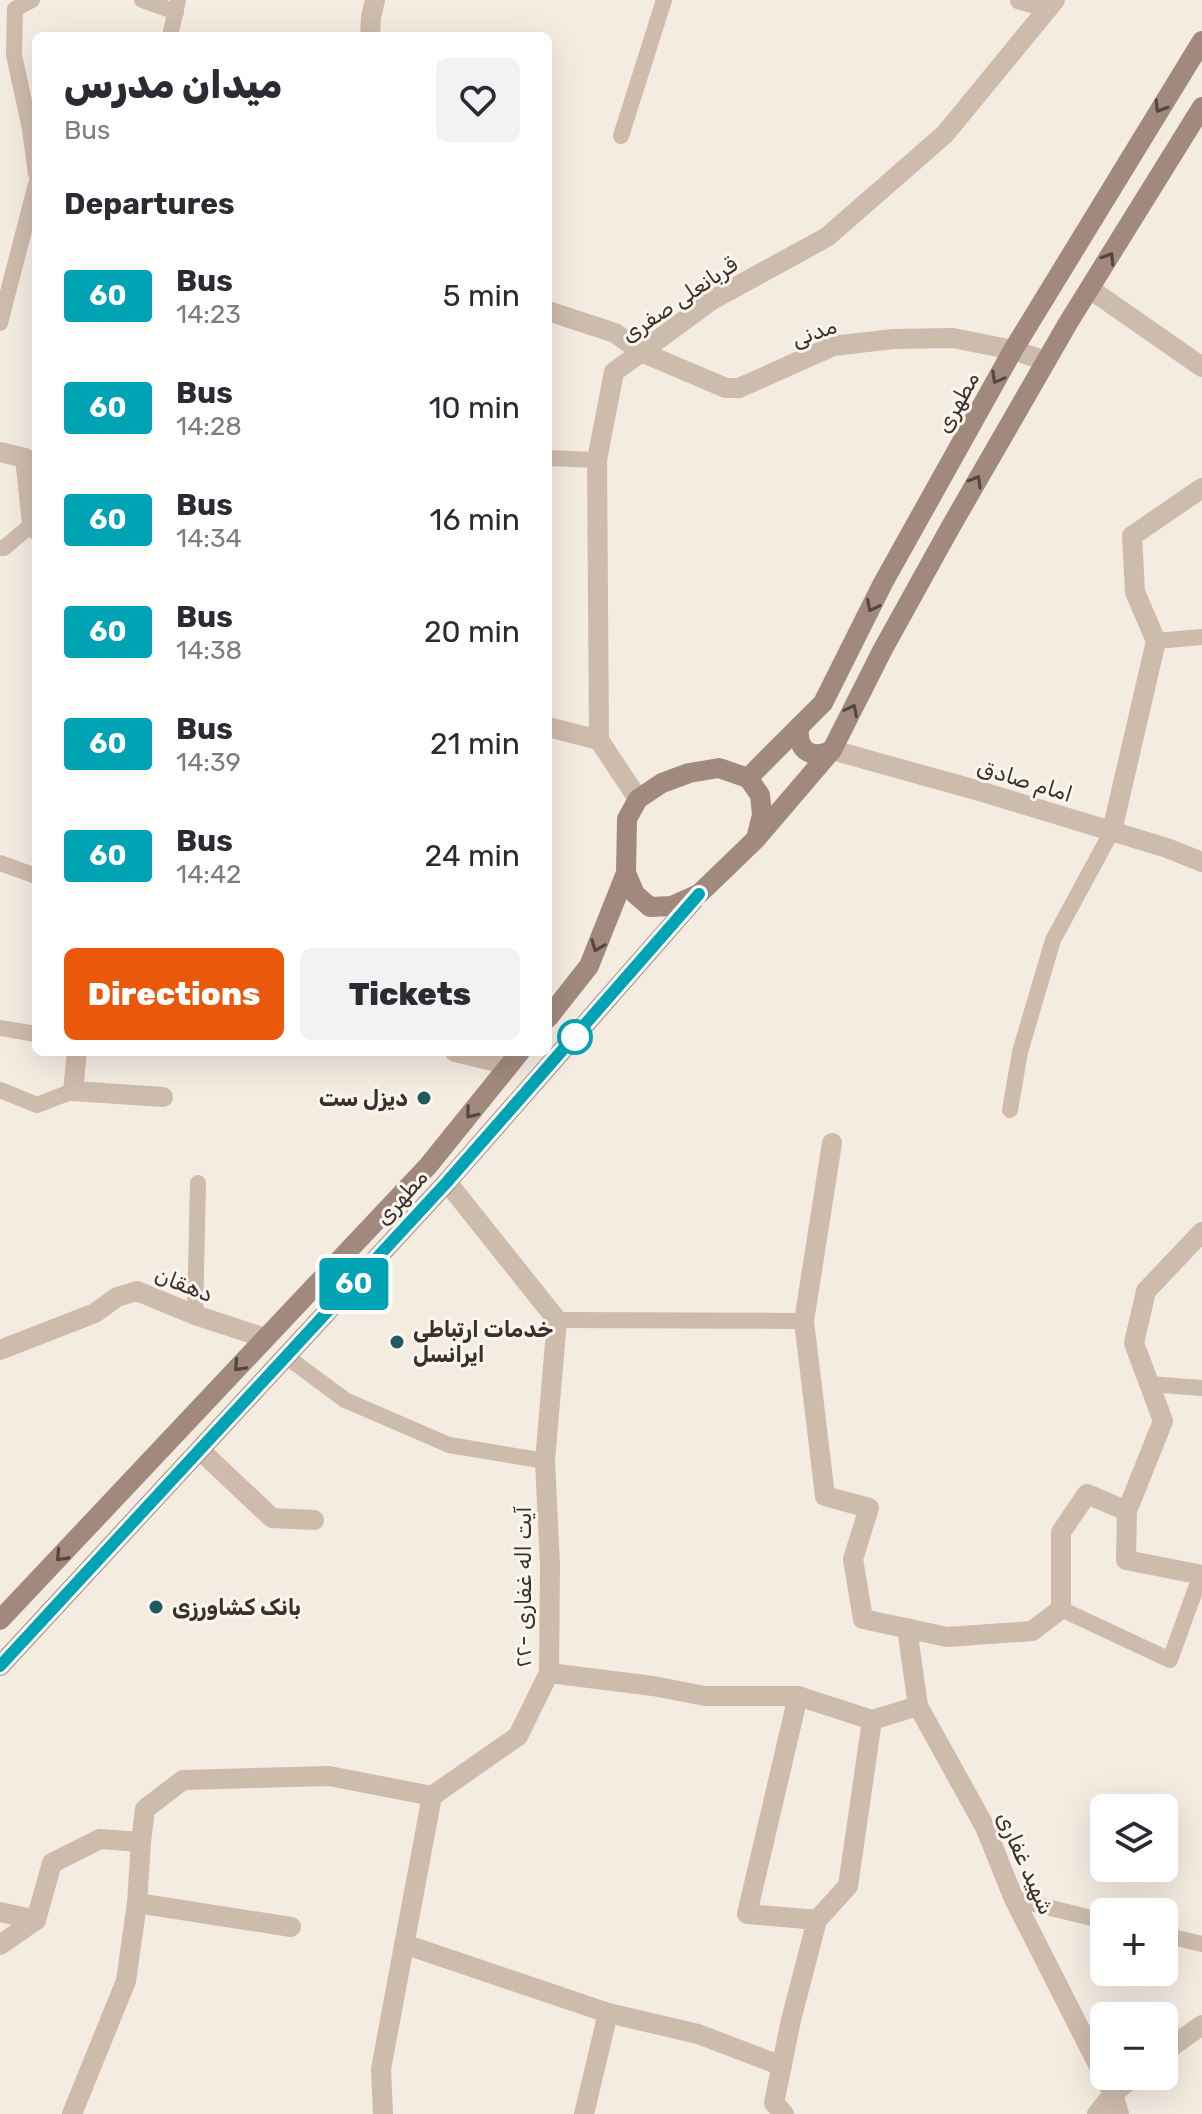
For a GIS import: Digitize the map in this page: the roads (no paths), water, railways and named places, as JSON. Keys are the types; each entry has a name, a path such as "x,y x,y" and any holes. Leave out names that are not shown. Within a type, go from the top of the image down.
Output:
{"main road":[{"name":"مطهری","path":"748,778 823,703 883,583 1013,350 1202,41"},
{"path":"626,873 635,894 650,907 672,906 699,894 756,839 832,750 883,649 1046,361 1202,107"},
{"path":"799,727 798,738 803,748 811,754 822,755 832,750"},
{"path":"552,1013 589,966 626,873 627,819 638,799 662,783 689,773 719,768 748,778 760,795 762,815 756,839"},
{"name":"مطهری","path":"0,1666 447,1182 699,894"},
{"name":"مطهری","path":"0,1620 428,1166 515,1059"},
{"path":"265,1338 287,1357"}],"street":[{"path":"370,32 375,0"},
{"path":"1020,0 1052,4"},
{"name":"قربانعلی صفری","path":"599,740 597,460 614,372 712,300 827,237 945,134 1052,4"},
{"path":"1090,289 1202,367"},
{"name":"مدنی","path":"552,312 615,333 641,352 726,388 739,388 833,346 893,339 953,338 1013,350 1046,361"},
{"path":"0,452 25,458 32,512"},
{"path":"1112,831 1156,641 1135,592 1132,536 1202,488"},
{"path":"552,728 599,740 638,799"},
{"name":"امام صادق","path":"832,750 1112,831 1202,862"},
{"path":"77,1056 73,1091 163,1097"},
{"path":"489,1056 515,1059"},
{"path":"832,1143 804,1321 825,1496 869,1508 853,1559 863,1619 947,1637 1032,1631 1061,1609 1061,1532 1087,1494 1127,1511"},
{"path":"447,1182 557,1320"},
{"path":"1201,1574 1126,1560 1127,1511 1163,1421 1134,1343 1146,1291 1202,1232"},
{"name":"دهقان","path":"0,1350 95,1313 117,1297 137,1291 195,1315 265,1338"},
{"name":"۲۲- آیت اله غفاری","path":"432,1796 518,1736 549,1673 550,1565 545,1461 557,1320"},
{"path":"200,1450 272,1518 314,1520"},
{"name":"شهید غفاری","path":"907,1628 918,1706 985,1827 1014,1899 1116,2104"},
{"path":"549,1673 705,1696 798,1696 872,1720 918,1706"},
{"path":"798,1696 747,1914 817,1920"},
{"path":"784,2114 774,2103 791,2020 817,1920 848,1886 872,1720"},
{"path":"72,2114 126,1981 145,1809 183,1780 329,1776 432,1796 381,2069 383,2114"},
{"path":"0,1945 36,1920 52,1863 100,1839 141,1842"},
{"path":"137,1903 291,1927"},
{"path":"0,1912 36,1920"},
{"path":"404,1944 608,2013 698,2034 782,2066"},
{"path":"584,2114 608,2013"},
{"path":"1178,2042 1202,2025"},
{"path":"1097,2114 1116,2104"}],"lane":[{"path":"32,0 15,9 14,55 32,144"},
{"path":"142,0 177,6 171,32"},
{"path":"621,136 664,0"},
{"path":"0,323 32,199"},
{"path":"552,458 597,460"},
{"path":"0,548 32,528"},
{"path":"1156,641 1202,637"},
{"path":"1010,1110 1020,1052 1053,940 1112,831"},
{"path":"0,863 32,875"},
{"path":"0,1028 32,1033"},
{"path":"0,1090 37,1105 73,1091"},
{"path":"195,1315 198,1183"},
{"path":"557,1320 804,1321"},
{"path":"287,1357 345,1400 449,1445 545,1461"},
{"path":"1149,1384 1202,1388"},
{"path":"1061,1609 1170,1660 1201,1574"},
{"path":"1014,1899 1090,1918"},
{"path":"1178,1938 1202,1944"}],"place":[{"name":"دیزل ست","path":"424,1098"},
{"name":"خدمات ارتباطی ایرانسل","path":"397,1342"},
{"name":"بانک کشاورزی","path":"156,1607"}]}
